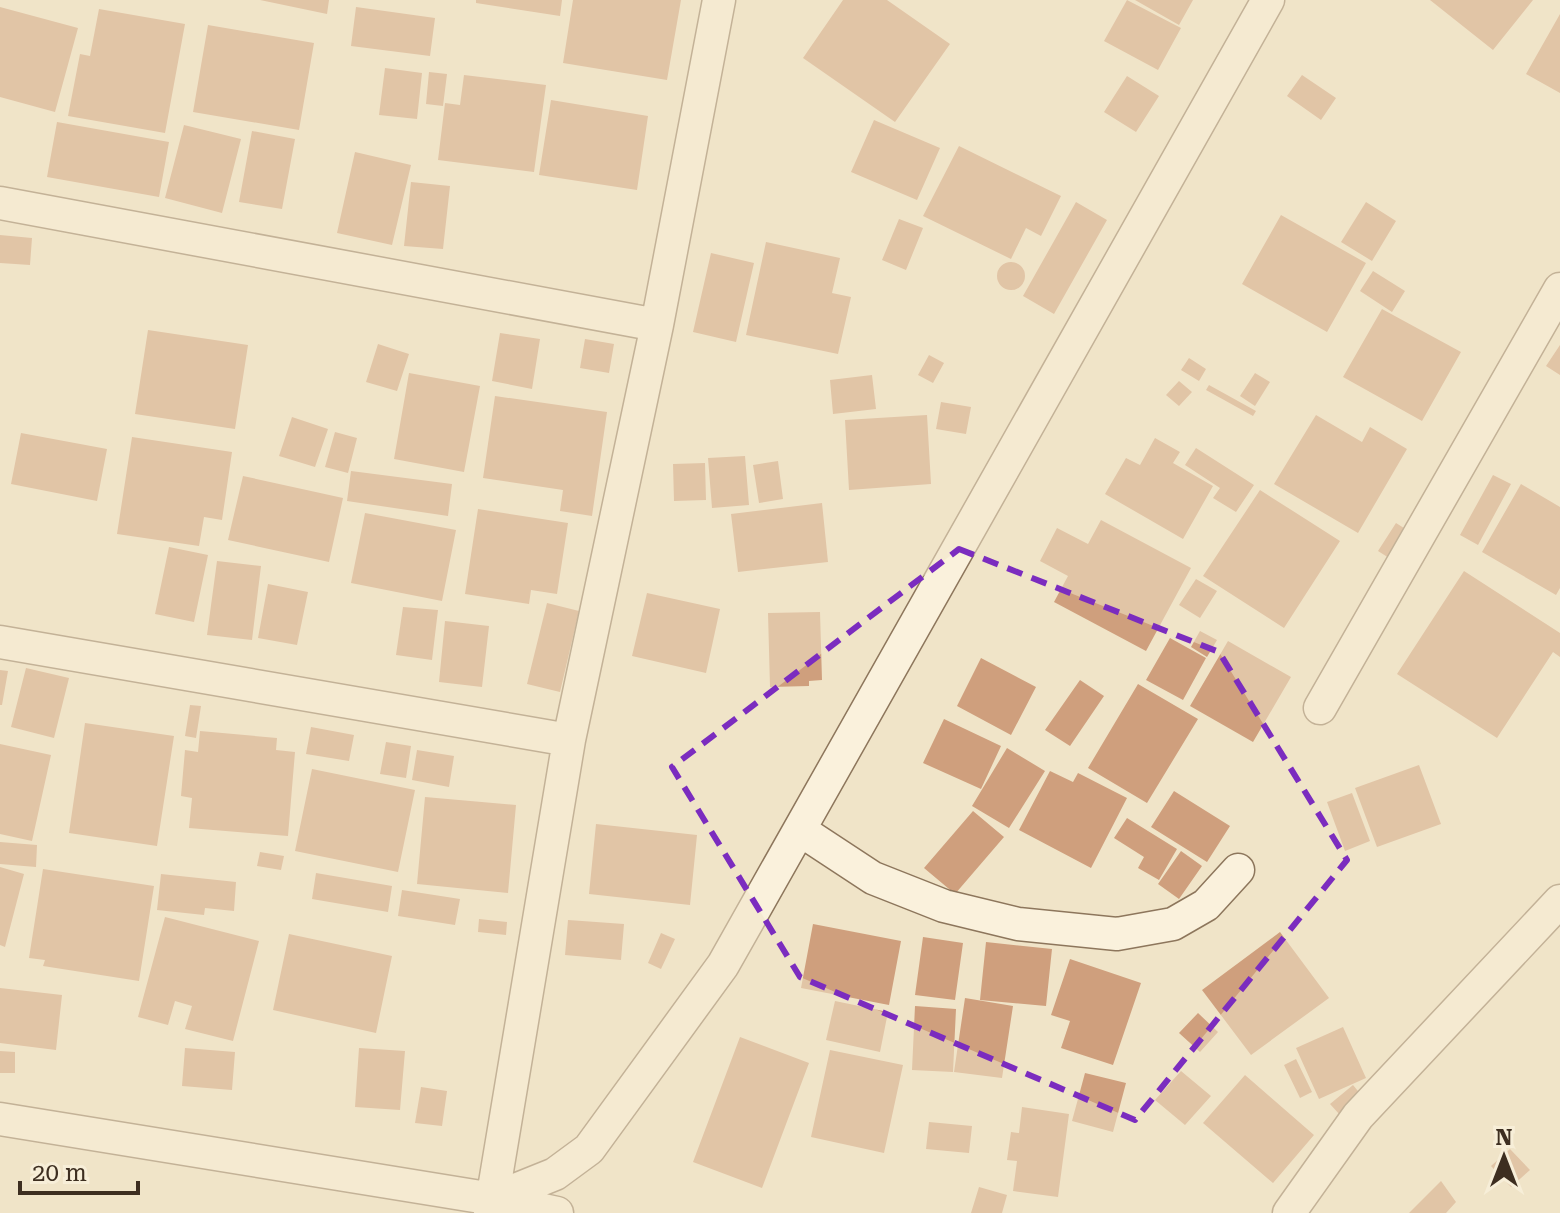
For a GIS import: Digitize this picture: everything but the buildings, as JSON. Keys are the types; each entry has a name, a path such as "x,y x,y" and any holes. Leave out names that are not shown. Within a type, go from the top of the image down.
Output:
{"street":[{"path":"491,1206 569,740 657,325 719,0"},
{"path":"491,1206 555,1174 589,1149 723,965 1268,0"},
{"path":"0,203 657,325"},
{"path":"1320,708 1560,289"},
{"path":"0,642 569,740"},
{"path":"800,830 873,878 944,906 1018,924 1117,934 1173,924 1206,905 1238,870"},
{"path":"1289,1213 1358,1116 1560,901"},
{"path":"0,1119 491,1206 557,1213"}],"highlighted area":[{"path":"959,549 1219,652 1347,860 1135,1120 800,977 672,767"}]}
